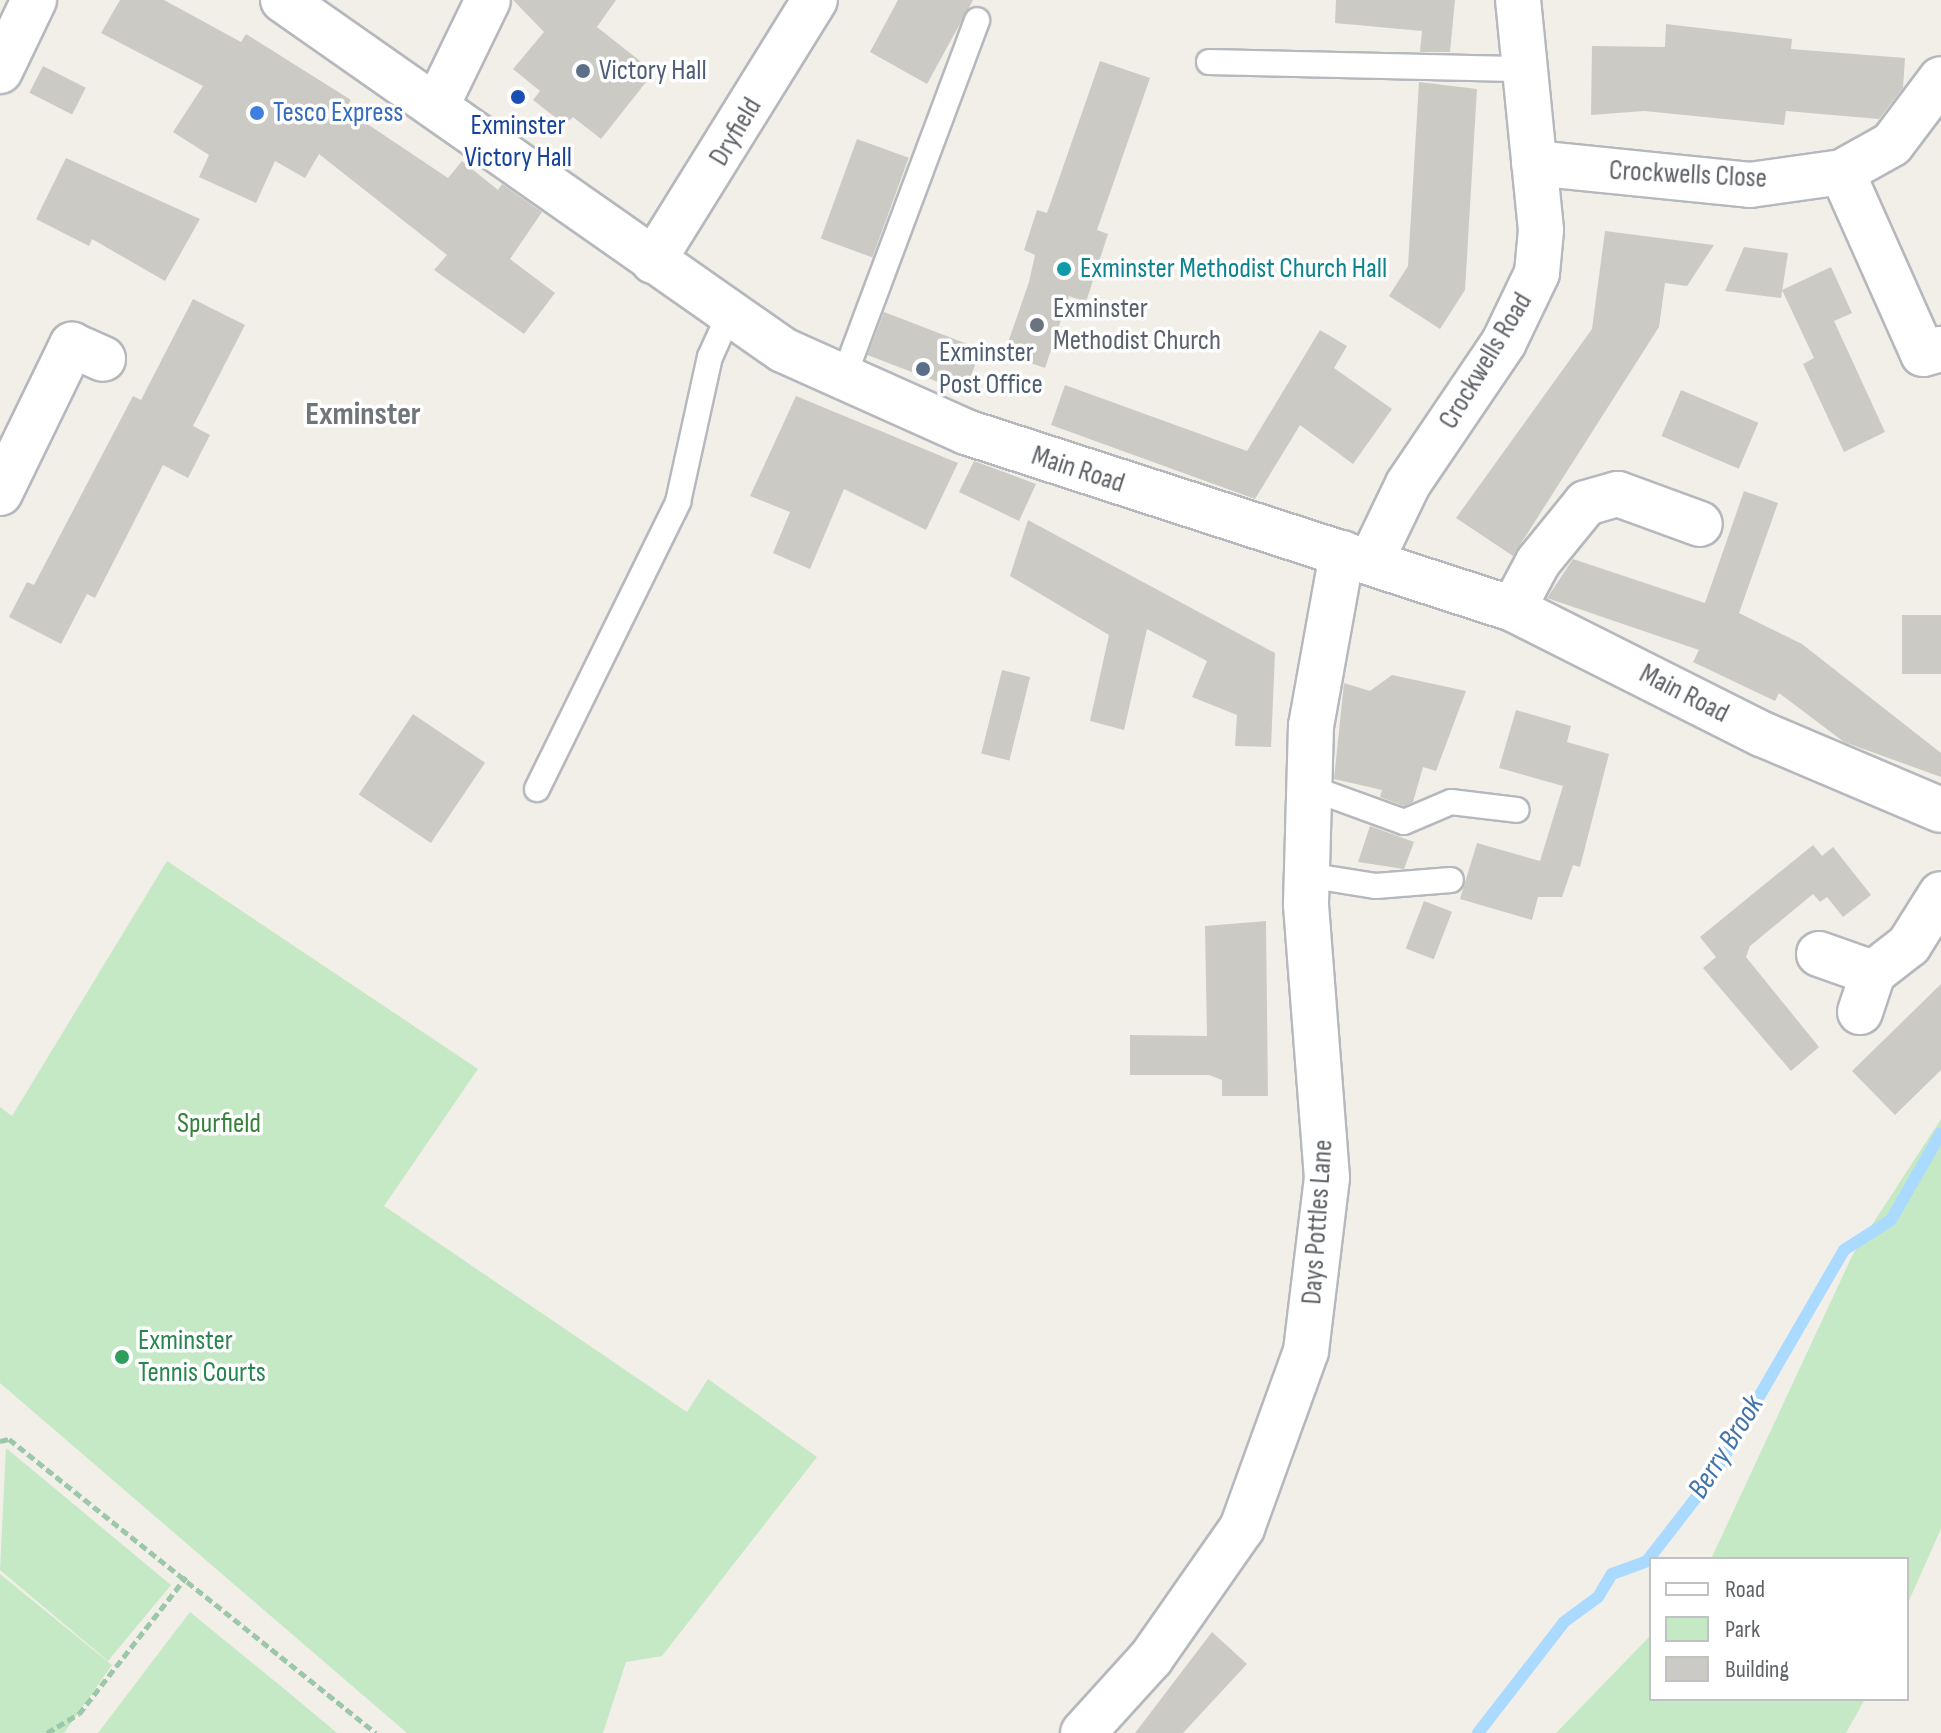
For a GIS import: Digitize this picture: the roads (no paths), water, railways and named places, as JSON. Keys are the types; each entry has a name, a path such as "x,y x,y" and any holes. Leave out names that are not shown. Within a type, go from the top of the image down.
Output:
{"street":[{"path":"0,71 34,0"},
{"name":"Main Road","path":"283,0 438,103 728,317 843,379 1025,453 1513,609 1762,734 1941,810"},
{"path":"438,103 488,0"},
{"name":"Dryfield","path":"653,261 815,0"},
{"name":"Crockwells Road","path":"1356,557 1408,484 1525,305 1541,230 1518,0"},
{"name":"Crockwells Close","path":"1534,163 1750,185 1842,172 1892,144 1941,79"},
{"path":"1842,172 1922,355"},
{"path":"0,493 73,345"},
{"path":"1513,609 1538,562 1586,503 1618,494 1700,524"},
{"name":"Days Pottles Lane","path":"1083,1733 1151,1658 1242,1528 1306,1351 1327,1178 1307,875 1311,726 1356,557"},
{"path":"1819,954 1866,992 1909,945 1941,894"}],"lane":[{"path":"843,379 977,20"},
{"path":"1209,62 1525,69"},
{"path":"537,789 678,502 710,357 728,317"},
{"path":"1308,787 1404,822 1451,802 1517,810"},
{"path":"1307,875 1376,886 1451,880"}],"waterway":[{"name":"Berry Brook","path":"1650,1557 1713,1476 1844,1250 1891,1220 1941,1133"},
{"name":"Berry Brook","path":"1478,1733 1564,1622 1598,1597 1612,1574 1649,1558"}],"place":[{"name":"Victory Hall","path":"583,71"},
{"name":"Exminster Victory Hall","path":"518,97"},
{"name":"Tesco Express","path":"257,113"},
{"name":"Exminster Methodist Church Hall","path":"1064,269"},
{"name":"Exminster Methodist Church","path":"1037,325"},
{"name":"Exminster Post Office","path":"923,369"},
{"name":"Exminster Tennis Courts","path":"122,1357"}],"district":[{"name":"Exminster","path":"363,415"}],"park label":[{"name":"Spurfield","path":"219,1124"}]}
